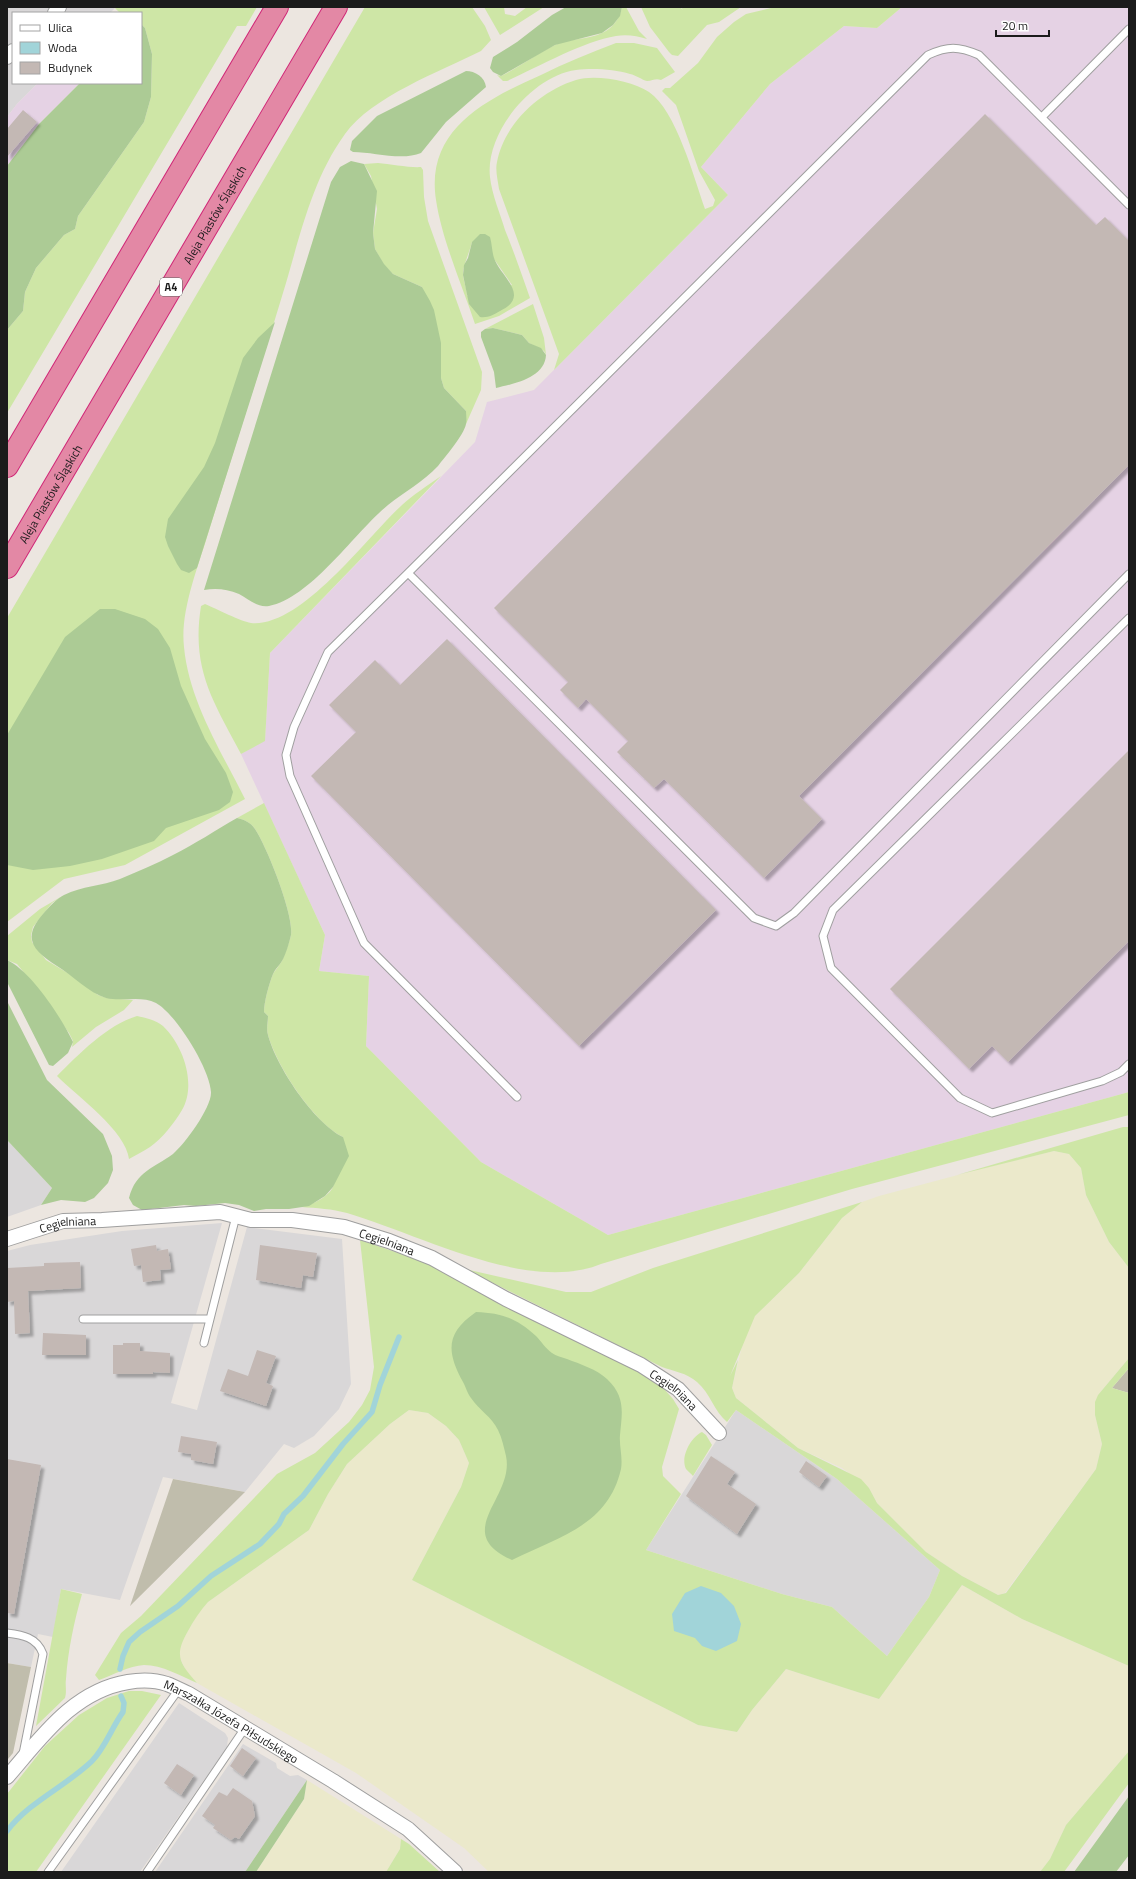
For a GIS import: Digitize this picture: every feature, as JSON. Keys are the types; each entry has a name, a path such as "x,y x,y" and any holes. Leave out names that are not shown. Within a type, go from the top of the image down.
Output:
{"highway":[{"path":"7,466 277,7"},
{"name":"Aleja Piastów Śląskich","path":"7,567 336,7"}],"street":[{"name":"Cegielniana","path":"7,1239 63,1221 102,1220 220,1212 251,1220 292,1220 344,1227 432,1258 506,1299 641,1366 678,1389 719,1433"},
{"name":"Marszałka Józefa Piłsudskiego","path":"7,1777 65,1712 77,1702 111,1685 140,1680 166,1684 178,1689 246,1728 334,1781 408,1829 455,1872"}],"lane":[{"path":"1042,117 1129,29"},
{"path":"517,1098 364,942 290,776 286,755 294,727 328,652 928,55 942,48 962,48 979,55 1129,205"},
{"path":"408,574 754,918 776,926 794,913 1129,574"},
{"path":"1129,618 833,910 823,936 831,968 960,1098 987,1110 992,1112 1102,1081 1121,1072 1129,1064"},
{"path":"204,1343 236,1216"},
{"path":"83,1319 210,1319"},
{"path":"7,1633 31,1638 41,1649 43,1654 22,1760"},
{"path":"48,1872 178,1689"},
{"path":"147,1872 246,1728"}],"shaded area":[{"path":"7,7 115,8 111,12 12,12 12,84 37,84 17,104 7,117"},
{"path":"902,7 1129,7 1129,1092 608,1235 481,1162 366,1046 369,976 319,971 325,935 241,754 265,740 270,653 475,442 487,402 534,390 728,195 701,167 770,84 844,26 877,28"},
{"path":"37,84 79,84 39,124 7,166 7,117 17,104"},
{"path":"7,1140 52,1188 41,1205 7,1217"},
{"path":"1054,1151 1069,1154 1081,1168 1086,1195 1109,1242 1129,1268 1129,1358 1098,1395 1095,1415 1102,1444 1096,1469 1005,1593 998,1595 962,1576 926,1552 877,1503 869,1488 842,1468 798,1448 736,1398 732,1388 743,1342 752,1319 799,1273 842,1218 862,1202 879,1196 984,1168"},
{"path":"222,1223 171,1403 197,1410 247,1227 342,1239 351,1384 339,1409 314,1436 294,1448 284,1444 245,1492 163,1477 120,1600 61,1589 53,1637 38,1634 31,1667 7,1663 7,1251 30,1245 122,1231"},
{"path":"1129,1368 1129,1393 1112,1388"},
{"path":"409,1410 428,1413 446,1426 459,1440 469,1463 461,1487 412,1580 698,1725 737,1732 752,1710 786,1669 879,1699 962,1585 1022,1619 1129,1666 1129,1751 1066,1825 1050,1859 1040,1872 489,1872 464,1848 356,1773 197,1683 186,1671 180,1658 180,1645 198,1613 208,1602 309,1530 328,1494 347,1464 390,1424"},
{"path":"736,1410 837,1479 940,1570 929,1597 887,1656 832,1607 782,1594 646,1550"},
{"path":"173,1479 245,1492 130,1606"},
{"path":"7,1663 31,1667 13,1753 8,1759"},
{"path":"179,1703 225,1733 228,1738 227,1747 140,1872 61,1872"},
{"path":"243,1744 276,1763 277,1768 290,1776 298,1775 307,1780 245,1872 155,1872"},
{"path":"307,1780 401,1839 400,1849 386,1872 256,1872 304,1799"}],"green space":[{"path":"114,7 257,7 246,26 237,26 7,413 7,330 23,311 25,292 36,268 64,235 75,229 78,216 144,122 151,97 152,54 145,28 142,25 142,12 119,12"},
{"path":"365,7 472,7 485,26 491,40 481,51 408,86 372,108 357,121 345,134 334,151 324,169 309,206 194,577 184,620 184,647 192,687 207,725 245,799 125,865 64,879 7,922 7,618"},
{"path":"484,7 504,7 505,14 515,16 527,7 544,7 500,35"},
{"path":"566,7 622,7 620,16 613,25 602,33 555,45 501,76 493,72 490,68 493,57 517,42 552,15"},
{"path":"622,7 626,7 639,31 647,39 624,35 603,39 561,55 507,81 503,81 497,75 501,76 555,45 567,41 591,37 606,31 620,15"},
{"path":"641,7 680,7 683,10 681,7 741,7 719,22 707,25 678,56 672,55 669,52 650,27"},
{"path":"775,7 902,7 877,28 844,26 770,84 701,167 728,195 554,370 559,354 499,189 496,165 507,135 516,122 537,101 549,92 576,80 584,78 603,78 624,82 642,88 659,101 668,114 690,163 705,209 713,206 715,200 699,171 676,105 662,91 665,88 670,88 698,63 717,37 734,22 746,14"},
{"path":"142,25 145,28 152,54 151,97 144,122 78,216 75,229 64,235 36,268 25,292 23,311 7,330 7,166 39,124 79,84 142,84"},
{"path":"616,43 634,43 657,48 675,72 661,80 657,79 647,81 617,71 596,69 576,70 559,75 543,83 528,95 515,109 503,125 495,143 490,160 490,177 494,197 530,298 499,316 475,324 448,247 439,215 436,200 435,175 440,154 450,136 464,120 481,106 521,84 568,62","holes":["472,242 494,259 512,285 467,296 463,273"]},
{"path":"466,71 479,75 484,80 486,87 446,122 421,153 396,156 353,152 350,150 352,141 377,116"},
{"path":"351,161 364,164 377,191 373,233 375,249 384,264 393,274 422,287 434,310 441,343 441,378 444,388 466,411 465,429 438,466 426,477 388,505 316,578 301,591 285,600 269,606 261,606 239,594 230,591 217,589 204,590 331,182 340,167"},
{"path":"378,163 421,167 423,170 424,197 428,221 482,372 481,390 466,424 466,411 444,388 441,378 440,361 422,287 393,274 384,265 375,249 373,233 377,209 371,176 364,164"},
{"path":"480,234 485,234 490,237 494,258 497,265 514,292 513,299 509,305 488,317 480,317 469,304 463,275 464,265 468,258 472,242"},
{"path":"533,304 544,338 546,355 544,351 529,343 522,335 493,328 485,329"},
{"path":"275,322 197,568 189,573 181,570 168,546 165,537 168,519 204,467 215,443 243,358 258,338"},
{"path":"493,328 522,335 529,343 541,348 546,355 544,363 540,369 527,379 496,388 494,372 481,337 481,332 485,329"},
{"path":"441,476 270,653 265,741 241,754 213,700 202,667 199,648 201,606 205,604 251,623 270,621 291,611 312,596 332,578 402,505"},
{"path":"100,609 115,609 145,619 158,629 170,648 181,686 205,739 226,773 233,792 230,802 219,810 166,828 154,841 102,859 70,866 33,870 7,865 7,735 65,637"},
{"path":"264,803 325,935 319,971 369,976 366,1046 481,1162 608,1235 1129,1092 1129,1115 852,1189 601,1264 572,1271 541,1272 508,1267 474,1258 376,1222 347,1213 301,1207 319,1200 331,1191 337,1171 343,1137 320,1120 298,1093 279,1062 267,1033 268,1016 264,1012 264,1008 268,988 273,974 282,961 287,948 291,935 291,925 279,881 260,838 251,825 237,818"},
{"path":"237,818 251,825 260,838 279,881 291,925 291,935 286,952 273,974 268,988 264,1008 264,1012 268,1016 267,1028 272,1048 288,1077 309,1107 320,1120 343,1137 349,1156 333,1187 325,1196 309,1206 254,1211 239,1205 225,1203 196,1206 184,1205 142,1210 133,1205 129,1198 132,1189 146,1171 173,1154 178,1149 191,1134 203,1116 210,1099 211,1092 205,1070 191,1043 173,1018 164,1009 156,1003 144,999 112,999 100,996 93,992 37,950 33,944 33,931 36,923 45,911 55,901 64,895 120,879 154,864 189,846"},
{"path":"64,895 52,903 33,927 31,935 32,942 46,960 71,975 98,995 107,998 133,1000 124,1010 96,1027 72,1047 73,1041 69,1033 42,995 17,964 7,960 7,936 40,909"},
{"path":"7,960 26,974 35,984 61,1020 73,1042 68,1053 53,1066 49,1065 7,982"},
{"path":"7,1001 47,1080 103,1134 112,1156 113,1170 108,1183 94,1198 85,1202 61,1200 41,1205 52,1188 7,1140"},
{"path":"137,1016 157,1022 163,1026 177,1043 186,1065 188,1089 182,1110 168,1130 150,1147 129,1159 126,1148 110,1126 57,1076 104,1033 126,1020"},
{"path":"1123,1127 1129,1127 1129,1268 1109,1242 1086,1195 1081,1168 1069,1154 1054,1151 957,1175"},
{"path":"862,1202 842,1218 799,1273 755,1316 730,1376 738,1360 732,1388 736,1398 798,1448 861,1479 869,1488 877,1503 926,1552 962,1576 998,1595 1006,1593 1096,1469 1102,1444 1095,1415 1095,1402 1098,1395 1129,1358 1129,1368 1112,1388 1129,1393 1129,1666 1022,1619 962,1585 879,1699 786,1669 752,1710 737,1732 698,1725 412,1580 461,1487 469,1463 459,1440 446,1426 428,1413 409,1410 390,1424 347,1464 328,1494 309,1530 208,1602 202,1609 184,1639 180,1653 180,1658 186,1670 197,1683 171,1671 151,1665 133,1667 99,1680 95,1675 121,1633 141,1616 277,1474 315,1453 349,1422 362,1405 370,1390 374,1367 360,1240 416,1259 436,1268 658,1382 673,1399 679,1409 662,1467 663,1476 681,1494 646,1550 782,1594 832,1607 887,1656 929,1597 940,1570 837,1479 736,1410 727,1422 719,1413 705,1391 693,1379 684,1374 662,1367 465,1269 566,1292 591,1292 653,1268"},
{"path":"476,1312 501,1315 515,1321 529,1330 554,1354 598,1372 607,1379 617,1392 620,1399 622,1412 620,1439 622,1461 621,1469 614,1488 605,1504 593,1517 579,1527 512,1560 494,1549 486,1538 485,1526 489,1513 502,1486 506,1471 506,1456 503,1443 495,1425 468,1394 457,1371 452,1352 454,1335 459,1327"},
{"path":"702,1432 706,1435 712,1445 693,1476 686,1469 684,1459 694,1438"},
{"path":"61,1589 82,1594 70,1647 67,1668 66,1695 65,1698 36,1726"},
{"path":"129,1691 142,1691 161,1695 36,1872 7,1872 7,1794 45,1746 79,1715 107,1698"},
{"path":"1129,1751 1129,1783 1064,1872 1040,1872 1050,1859 1066,1825"},
{"path":"307,1780 304,1799 256,1872 245,1872"},
{"path":"1129,1796 1129,1855 1116,1872 1074,1872"},
{"path":"401,1839 409,1844 440,1872 386,1872 400,1849"}],"water":[{"path":"701,1586 721,1593 734,1606 741,1624 737,1641 716,1651 702,1646 695,1638 674,1631 672,1614 685,1593"}],"building":[{"path":"23,110 37,122 7,157 7,129"},
{"path":"985,114 1096,225 1105,217 1129,241 1129,465 799,796 822,819 764,878 664,779 654,788 617,752 628,741 586,699 578,708 560,690 568,682 494,608"},
{"path":"447,639 716,910 579,1046 311,776 356,732 329,705 375,660 400,685"},
{"path":"1129,750 1129,941 1008,1062 992,1046 969,1069 890,989"},
{"path":"156,1245 157,1251 168,1249 171,1269 160,1270 161,1280 143,1282 141,1265 134,1266 131,1249"},
{"path":"260,1245 317,1253 313,1277 303,1275 301,1288 256,1280"},
{"path":"80,1262 81,1288 28,1291 30,1333 15,1334 14,1301 7,1302 7,1268 44,1266 44,1263"},
{"path":"43,1333 86,1335 86,1355 42,1355"},
{"path":"123,1343 140,1343 140,1351 170,1353 170,1373 153,1372 153,1374 113,1374 113,1345 123,1345"},
{"path":"257,1350 276,1356 266,1383 273,1386 266,1406 220,1391 228,1369 248,1376"},
{"path":"181,1436 217,1442 213,1464 191,1460 191,1454 178,1452"},
{"path":"711,1456 735,1472 727,1484 756,1504 737,1534 686,1496"},
{"path":"7,1459 41,1465 14,1614 7,1613"},
{"path":"806,1461 827,1476 819,1487 799,1472"},
{"path":"242,1748 256,1758 243,1776 230,1766"},
{"path":"177,1764 194,1775 181,1795 164,1783"},
{"path":"233,1788 252,1801 255,1816 239,1839 235,1837 231,1840 213,1828 215,1825 202,1816 219,1792 227,1796"}],"waterway":[{"path":"120,1669 123,1656 129,1642 140,1632 178,1606 211,1576 260,1544 279,1524 284,1514 303,1496 343,1444 372,1412 380,1385 399,1337"},
{"path":"7,1831 26,1811 71,1779 97,1756 123,1712 124,1703 121,1696"}]}
